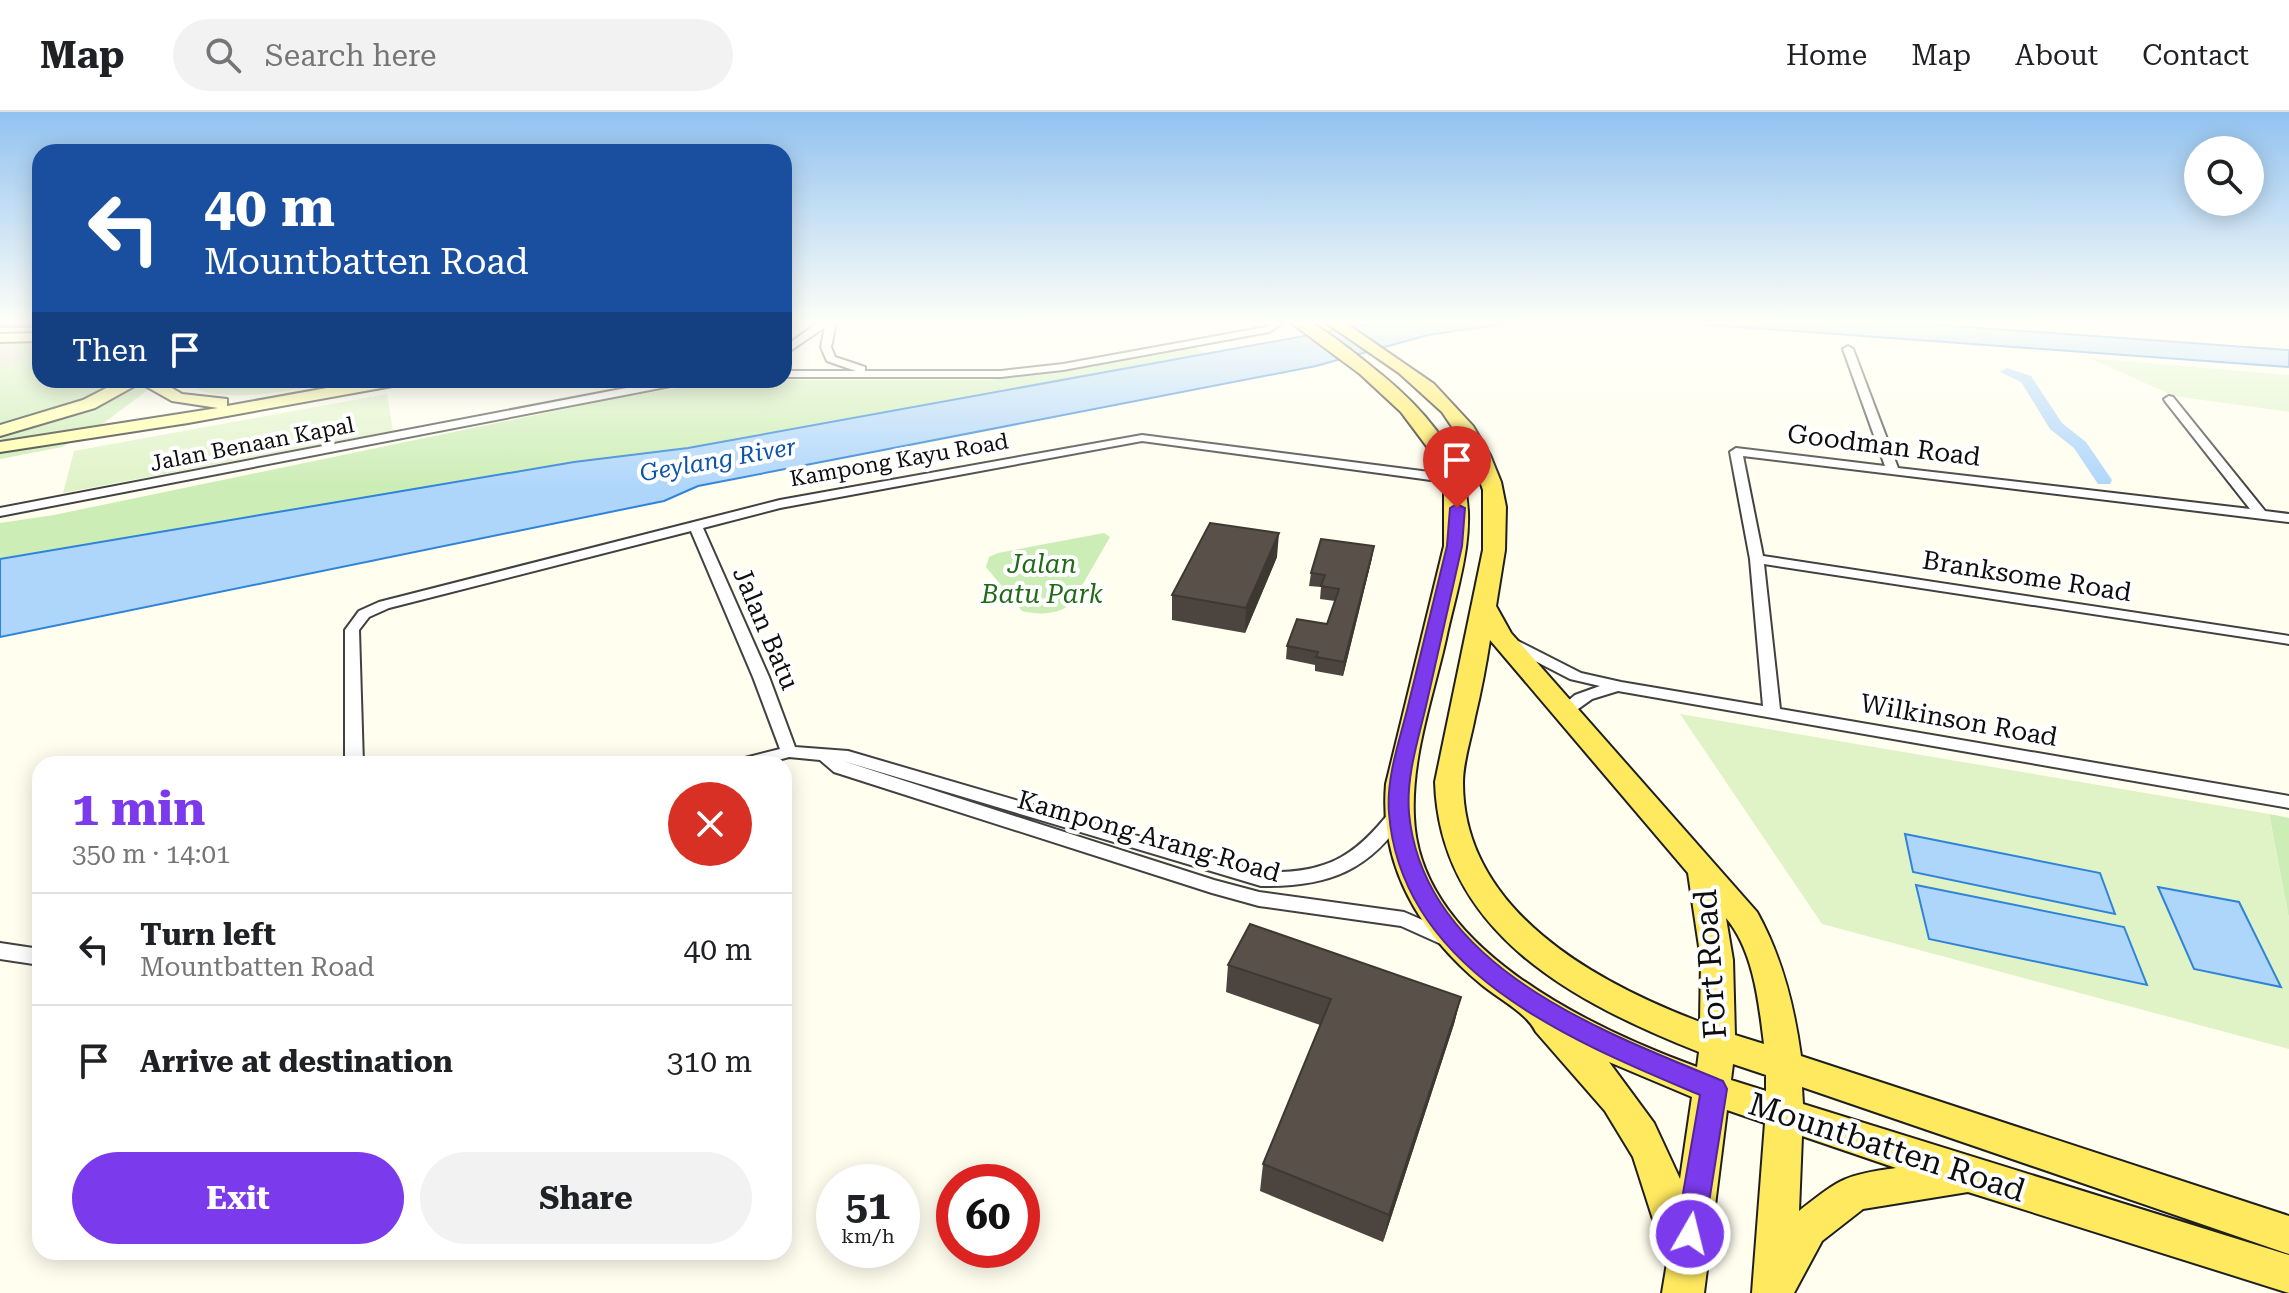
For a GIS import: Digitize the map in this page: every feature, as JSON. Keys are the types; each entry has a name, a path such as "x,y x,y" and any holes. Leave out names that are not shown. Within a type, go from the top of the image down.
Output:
{"main road":[{"name":"Mountbatten Road","path":"1374,377 1422,423 1453,479 1457,508 1455,546 1401,772 1399,811 1401,840 1415,878 1445,926 1464,947 1505,985 1530,1003 1600,1042 1714,1089 1966,1176 2289,1275"},
{"name":"Mountbatten Road","path":"1414,377 1458,420 1477,447 1492,483 1495,538 1485,607 1449,784 1454,824 1470,867 1502,915 1566,970 1591,987 1632,1009 1718,1044 2289,1235"},
{"name":"Fort Road","path":"1485,607 1500,636 1746,920 1764,956 1778,1009 1784,1113 1773,1290"},
{"name":"Fort Road","path":"1684,1279 1714,1089 1718,1044 1717,960 1703,873"},
{"path":"1530,1003 1607,1087 1631,1119 1659,1176 1684,1279"},
{"path":"1773,1290 1808,1228 1854,1192 1966,1176"}],"street":[{"path":"1858,377 1892,469"},
{"path":"0,431 57,416 127,388"},
{"path":"52,440 73,433 98,418 135,388"},
{"path":"158,388 178,398 197,402 287,400"},
{"path":"0,447 354,388"},
{"name":"Jalan Benaan Kapal","path":"0,512 644,388"},
{"path":"2169,399 2260,514"},
{"path":"57,416 55,421 65,425 98,418"},
{"name":"Kampong Kayu Road","path":"354,756 352,630 364,614 384,605 695,524 826,496 1142,438 1453,479"},
{"name":"Goodman Road","path":"1772,714 1757,559 1736,452 2289,518"},
{"name":"Jalan Batu","path":"695,524 761,677 789,752"},
{"name":"Branksome Road","path":"1757,559 2289,640"},
{"name":"Wilkinson Road","path":"1500,636 1576,676 1621,687 2289,802"},
{"name":"Wilkinson Road","path":"1565,710 1576,699 1595,691 1621,687"},
{"name":"Kampong Arang Road","path":"774,756 789,752 848,756 1261,879 1293,881 1312,877 1360,857 1378,842 1399,811"},
{"name":"Kampong Arang Road","path":"825,755 840,768 1212,886 1259,899 1404,919 1464,947"},
{"path":"0,951 32,956"}],"green space":[{"path":"0,377 32,377 32,388 150,388 105,422 62,447 0,459"},
{"path":"1079,377 688,448 574,462 0,559 0,523 54,515 617,398 678,388 792,388 792,380"},
{"path":"2132,377 2289,377 2289,412 2174,396"},
{"path":"197,388 306,388 239,395"},
{"path":"387,394 393,431 63,493 74,451"},
{"name":"Jalan Batu Park","path":"1104,533 1110,537 1072,603 1055,612 1022,611 986,567 989,557 998,553"},
{"path":"1680,714 2269,814 2289,919 2289,1049 1822,924"},
{"path":"2269,814 2289,818 2289,919"}],"water":[{"name":"Geylang River","path":"1078,377 1259,377 698,486 664,501 0,637 0,559 574,462 688,448"},
{"path":"1905,834 2100,873 2115,914 1913,872"},
{"path":"1916,885 2124,927 2147,985 1929,939"},
{"path":"2158,887 2239,902 2281,987 2194,969"}],"building":[{"path":"1210,523 1279,533 1246,608 1172,595"},
{"path":"1321,539 1374,546 1344,662 1316,657 1318,652 1287,646 1297,619 1327,624 1339,589 1321,586 1325,575 1311,573"},
{"path":"1250,924 1461,997 1389,1215 1263,1164 1331,999 1228,965"}],"waterway":[{"path":"2021,377 2026,379 2056,426 2080,445 2104,480"}],"route":[{"path":"1457,508 1455,546 1401,772 1401,840 1415,878 1445,926 1505,985 1530,1003 1600,1042 1714,1089 1690,1234"}]}
